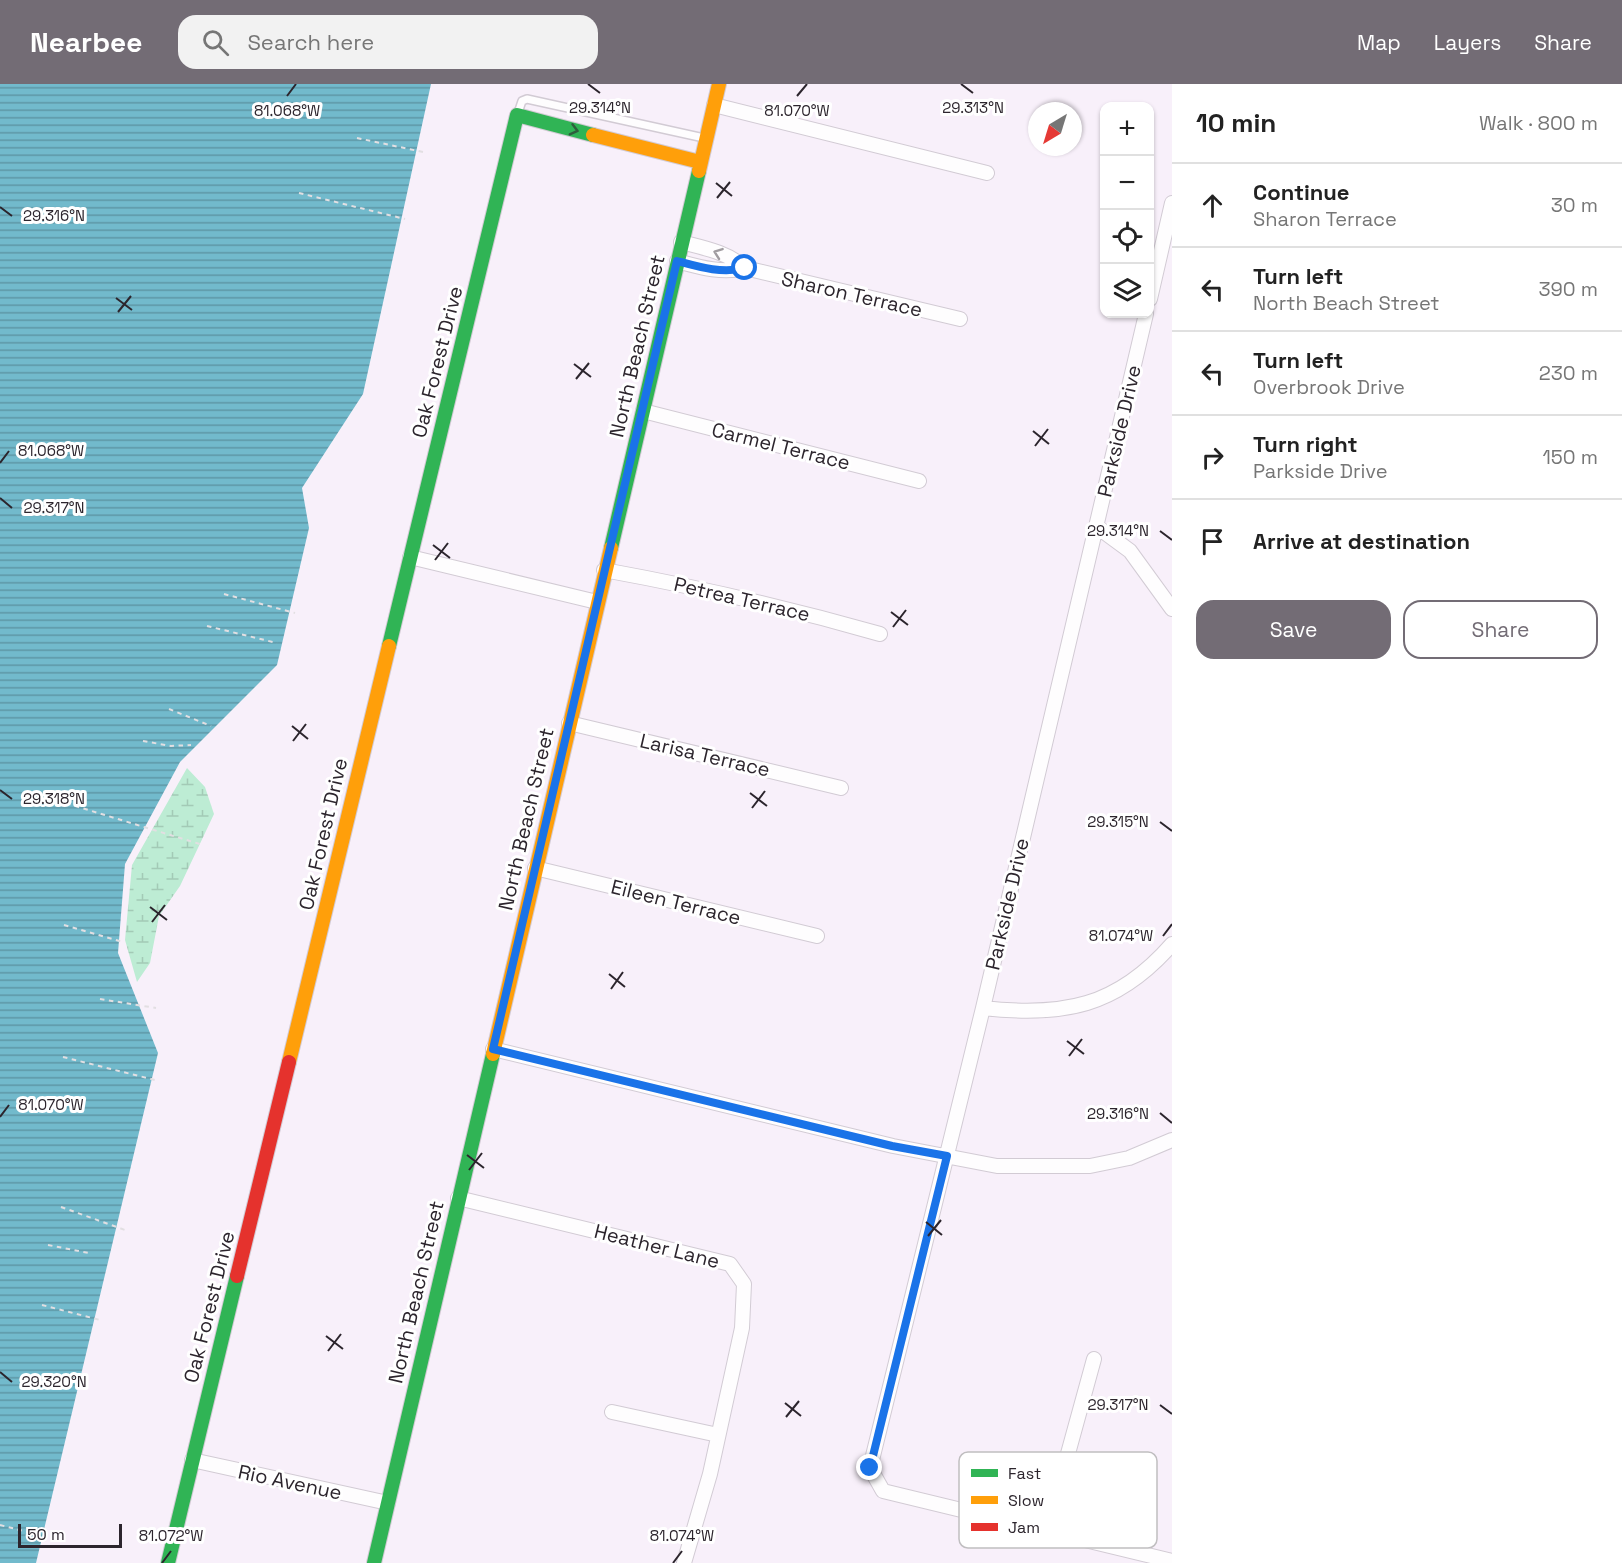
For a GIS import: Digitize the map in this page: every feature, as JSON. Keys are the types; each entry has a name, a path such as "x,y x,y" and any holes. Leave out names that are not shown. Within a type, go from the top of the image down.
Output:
{"street":[{"name":"North Beach Street","path":"374,1563 719,84"},
{"path":"714,105 987,173"},
{"path":"517,115 700,162"},
{"name":"Oak Forest Drive","path":"168,1563 517,115"},
{"path":"1154,278 1172,203"},
{"name":"Sharon Terrace","path":"681,242 716,251 736,260 745,268"},
{"name":"Sharon Terrace","path":"677,261 712,270 733,271 745,268 960,319"},
{"name":"Parkside Drive","path":"959,1509 883,1491 870,1468 983,1008 1145,318"},
{"name":"Carmel Terrace","path":"643,411 919,481"},
{"path":"1096,526 1130,551 1172,609"},
{"path":"410,557 597,602"},
{"name":"Petrea Terrace","path":"604,570 811,614 879,634"},
{"name":"Larisa Terrace","path":"569,723 841,788"},
{"name":"Eileen Terrace","path":"535,868 817,936"},
{"path":"983,1008 1028,1013 1077,1006 1101,999 1149,970 1172,944"},
{"path":"493,1049 892,1146 998,1166 1090,1166 1129,1158 1172,1140"},
{"name":"Heather Lane","path":"458,1198 730,1264 744,1284 742,1328 710,1474 684,1563"},
{"path":"1068,1452 1094,1359"},
{"path":"612,1412 718,1435"},
{"name":"Rio Avenue","path":"192,1460 388,1503"},
{"path":"1120,1548 1172,1561"}],"lane":[{"path":"517,115 522,101 527,99 706,139"}],"path":[{"path":"357,138 423,152"},
{"path":"298,193 405,219"},
{"path":"224,594 295,613"},
{"path":"207,626 277,643"},
{"path":"169,709 211,726"},
{"path":"142,741 171,746 191,745"},
{"path":"48,798 203,845"},
{"path":"64,925 123,942"},
{"path":"100,999 156,1008"},
{"path":"63,1057 155,1080"},
{"path":"61,1207 125,1230"},
{"path":"48,1245 90,1253"},
{"path":"42,1305 100,1320"},
{"path":"0,1525 47,1537"}],"green space":[{"path":"187,768 205,787 214,814 180,886 159,916 150,963 137,982 125,940 132,865"}],"water":[{"path":"0,84 431,84 363,394 302,488 309,528 277,665 180,762 125,864 118,953 158,1053 36,1563 0,1563"}],"traffic: fast":[{"path":"389,646 517,115 593,135"},
{"path":"611,548 699,171"},
{"path":"374,1563 493,1054"},
{"path":"168,1563 237,1276"}],"traffic: slow":[{"path":"699,171 719,84"},
{"path":"593,135 700,162"},
{"path":"493,1054 611,548"},
{"path":"289,1062 389,646"}],"traffic: jam":[{"path":"237,1276 289,1062"}],"route":[{"path":"745,268 733,271 712,270 677,261 493,1049 892,1146 947,1156 870,1468"}]}
